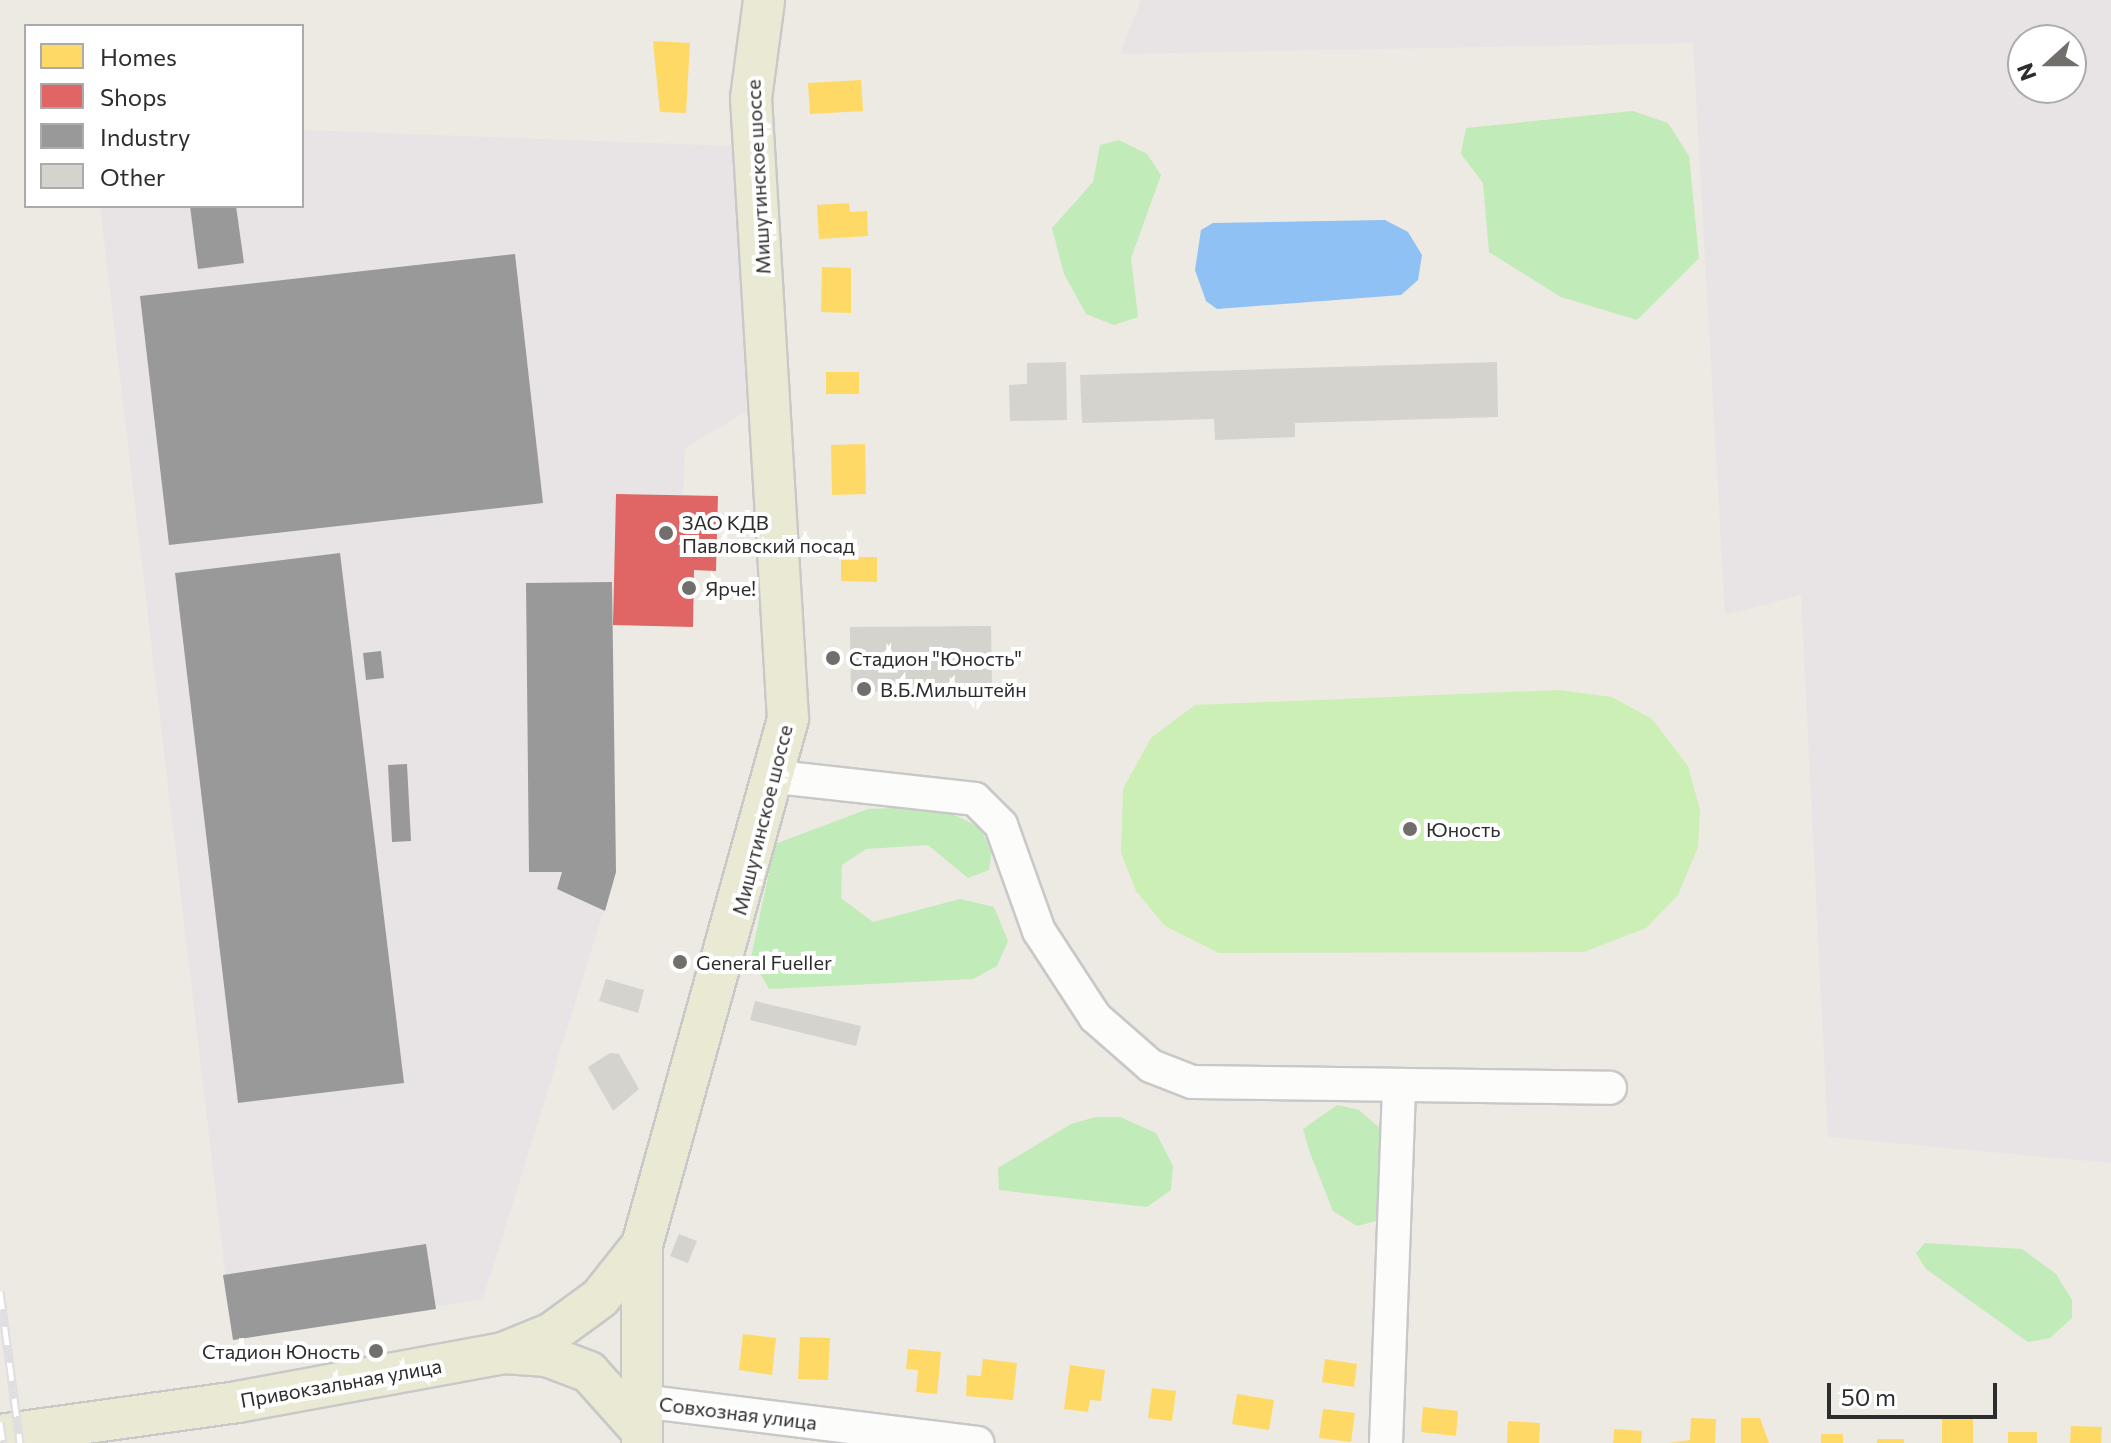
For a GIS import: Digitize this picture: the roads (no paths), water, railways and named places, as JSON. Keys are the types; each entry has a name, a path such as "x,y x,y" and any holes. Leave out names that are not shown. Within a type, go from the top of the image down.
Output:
{"main road":[{"name":"Мишутинское шоссе","path":"642,1245 777,777 790,671 751,98 764,0"},
{"name":"Привокзальная улица","path":"0,1435 237,1402 503,1353 552,1333 600,1298 642,1245"},
{"path":"642,1245 642,1425"},
{"path":"503,1353 547,1356 589,1372 642,1425"}],"street":[{"path":"777,777 975,799 1001,825 1021,864 1039,931 1064,975 1095,1017 1151,1066 1192,1082 1399,1090 1610,1088"},
{"path":"1386,1443 1399,1090"},
{"name":"Совхозная улица","path":"642,1425 977,1443"}],"water":[{"path":"1385,220 1408,232 1422,255 1418,280 1401,295 1217,309 1206,301 1195,270 1201,230 1213,223"}],"railway":[{"path":"0,1291 20,1443"},
{"path":"0,1422 3,1443"}],"place":[{"name":"ЗАО КДВ Павловский посад","path":"666,533"},
{"name":"Ярче!","path":"689,588"},
{"name":"Стадион \"Юность\"","path":"833,658"},
{"name":"В.Б.Мильштейн","path":"864,689"},
{"name":"Юность","path":"1410,829"},
{"name":"General Fueller","path":"680,962"},
{"name":"Стадион Юность","path":"376,1351"}]}
